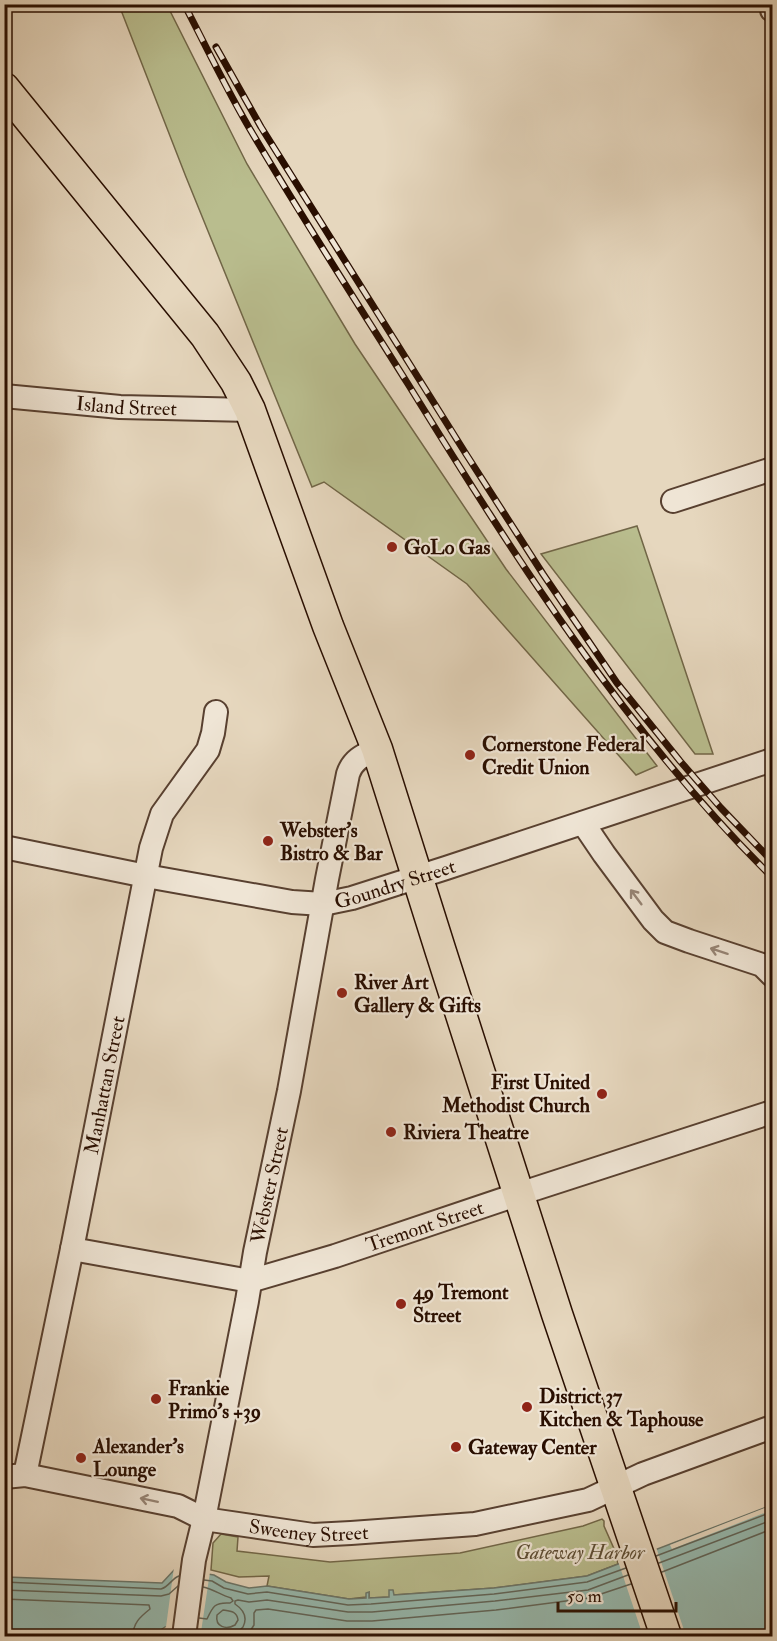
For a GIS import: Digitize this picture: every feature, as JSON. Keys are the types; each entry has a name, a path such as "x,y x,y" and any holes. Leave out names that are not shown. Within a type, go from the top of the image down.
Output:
{"main road":[{"path":"4,88 205,335 236,382 250,410 328,626 377,749 519,1194 666,1636"}],"street":[{"path":"771,4 772,10"},
{"name":"Island Street","path":"4,396 120,407 250,410"},
{"path":"673,501 772,469"},
{"name":"Manhattan Street","path":"15,1476 72,1249 151,848 162,814 208,750 216,712"},
{"name":"Webster Street","path":"184,1636 194,1560 289,1091 329,867 350,767 361,756 377,749"},
{"name":"Goundry Street","path":"4,847 146,876 292,902 323,904 352,898 417,878 772,760"},
{"path":"583,823 653,920 665,932 762,965 772,975"},
{"name":"Tremont Street","path":"72,1249 250,1281 335,1256 772,1112"},
{"name":"Sweeney Street","path":"15,1476 178,1506 204,1519 313,1535 399,1530 475,1524 588,1500 643,1474 772,1427"}],"green space":[{"path":"119,5 167,5 247,164 355,344 506,569 657,766 636,775 467,584 324,482 312,487"},
{"path":"637,526 713,754 695,754 541,554"},
{"name":"Gateway Harbor","path":"602,1519 618,1564 587,1576 494,1588 393,1595 393,1590 390,1597 369,1598 369,1593 366,1597 349,1599 267,1586 269,1576 239,1577 211,1570 213,1543 221,1534 238,1537 237,1551 330,1562 460,1553 583,1526"}],"water":[{"path":"772,1505 772,1636 205,1636 201,1632 165,1627 155,1634 156,1636 5,1636 5,1572 7,1572 7,1577 162,1583 175,1569 214,1575 226,1582 249,1588 267,1586 349,1599 366,1598 366,1593 369,1592 369,1598 389,1597 389,1590 393,1590 394,1595 494,1588 587,1576"}],"pier":[{"path":"772,1505 772,1510 672,1549 670,1545"},
{"path":"656,1547 686,1636 643,1636 618,1561"},
{"path":"174,1567 210,1572 201,1632 205,1636 165,1630 159,1636 155,1635 166,1627"}],"railway":[{"path":"184,4 235,103 273,167 448,449 532,578 575,641 669,764 719,822 772,877"},
{"path":"216,47 261,127 466,454 617,683 680,761 772,861"}],"place":[{"name":"GoLo Gas","path":"392,547"},
{"name":"Cornerstone Federal Credit Union","path":"470,755"},
{"name":"Webster's Bistro & Bar","path":"268,841"},
{"name":"River Art Gallery & Gifts","path":"342,993"},
{"name":"First United Methodist Church","path":"602,1094"},
{"name":"Riviera Theatre","path":"391,1132"},
{"name":"49 Tremont Street","path":"401,1304"},
{"name":"Frankie Primo's +39","path":"156,1399"},
{"name":"District 37 Kitchen & Taphouse","path":"527,1407"},
{"name":"Gateway Center","path":"456,1447"},
{"name":"Alexander's Lounge","path":"81,1458"}]}
